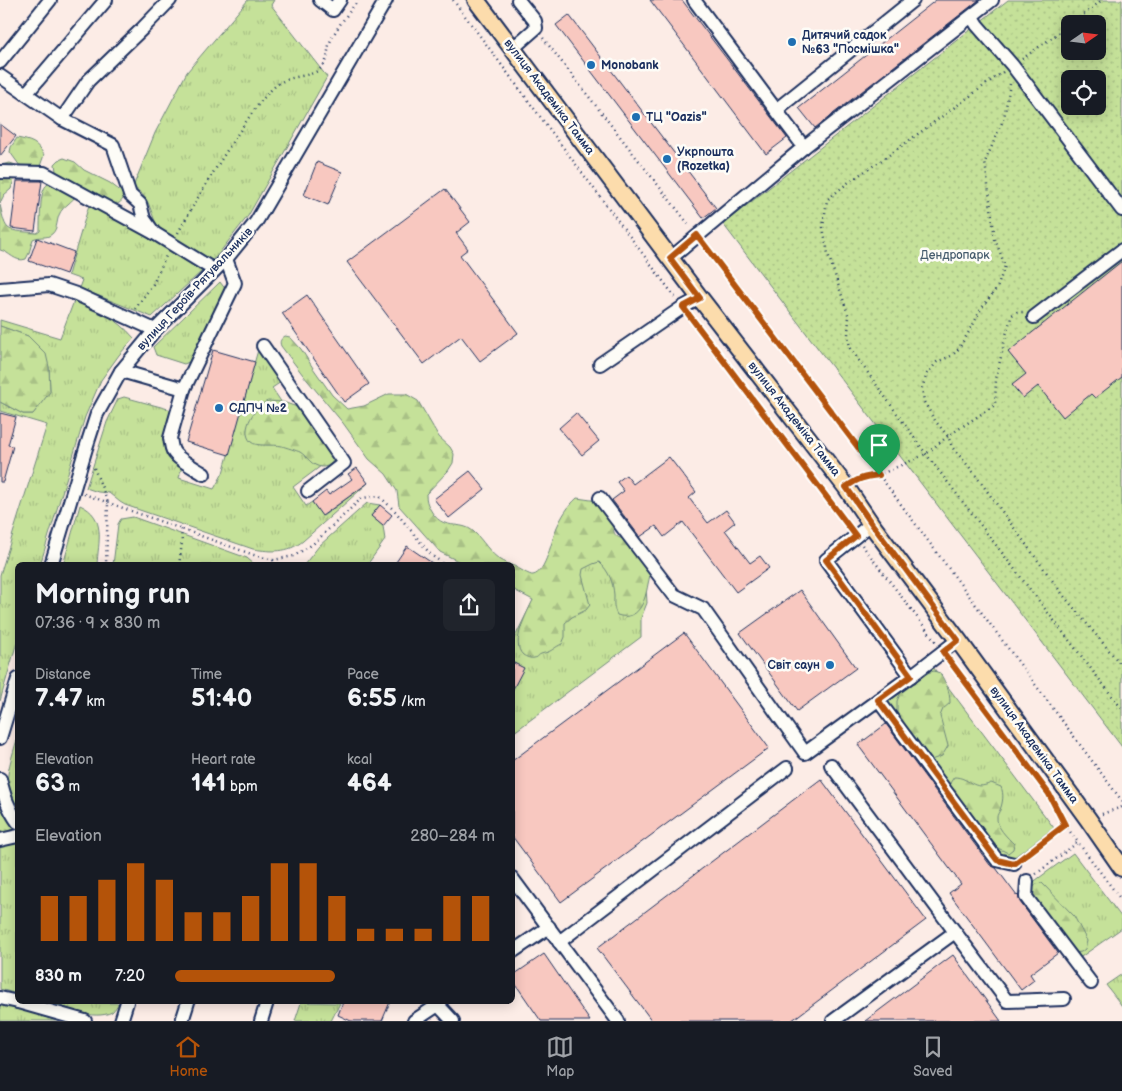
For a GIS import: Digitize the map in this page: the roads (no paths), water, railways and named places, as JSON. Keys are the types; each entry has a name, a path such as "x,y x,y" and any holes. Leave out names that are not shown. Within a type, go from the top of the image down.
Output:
{"main road":[{"name":"вулиця Академіка Тамма","path":"476,0 700,298 846,487 1122,868"}],"street":[{"path":"0,62 50,0"},
{"path":"26,94 106,0"},
{"path":"62,119 88,81 170,0"},
{"path":"320,0 333,10 340,0"},
{"name":"вулиця Героїв-Рятувальників","path":"52,562 97,414 121,371 155,330 226,258 256,222 386,0"},
{"path":"512,49 536,28 535,21 518,0"},
{"path":"694,0 804,147"},
{"path":"776,110 913,0"},
{"path":"670,258 804,147 992,0"},
{"path":"972,16 977,25 1012,65 1122,210"},
{"path":"0,76 62,119 113,146 130,195 140,204 144,220 154,233"},
{"path":"0,172 44,173 154,233 214,270"},
{"path":"1034,317 1122,250"},
{"path":"204,474 173,452 170,438 184,389 235,282 226,258"},
{"path":"0,289 49,285 76,294 155,330"},
{"path":"600,364 683,307 700,298"},
{"path":"263,346 344,463 308,491"},
{"path":"121,371 184,389"},
{"path":"600,498 674,595 703,608 804,753 958,640"},
{"path":"872,524 826,560 911,676"},
{"path":"0,738 15,689"},
{"path":"878,700 997,860 1014,864"},
{"path":"830,765 1007,1001 1064,999"},
{"path":"559,942 787,768"},
{"path":"0,779 6,802 15,818"},
{"path":"0,840 15,837"},
{"path":"1027,881 1026,897 1091,983"},
{"path":"515,882 618,1021"},
{"path":"515,950 548,927"},
{"path":"833,1021 955,932"},
{"path":"0,998 15,1001"},
{"path":"25,1004 85,1021"},
{"path":"121,1021 126,1004"},
{"path":"182,1021 187,1004"},
{"path":"261,1021 266,1004"},
{"path":"414,1021 439,1004 453,1021"}],"place":[{"name":"Дитячий садок №63 \"Посмішка\"","path":"792,42"},
{"name":"Monobank","path":"591,65"},
{"name":"ТЦ \"Oazis\"","path":"636,117"},
{"name":"Укрпошта (Rozetka)","path":"667,159"},
{"name":"СДПЧ №2","path":"219,408"},
{"name":"Світ саун","path":"830,665"}],"park label":[{"name":"Дендропарк","path":"955,255"}]}
